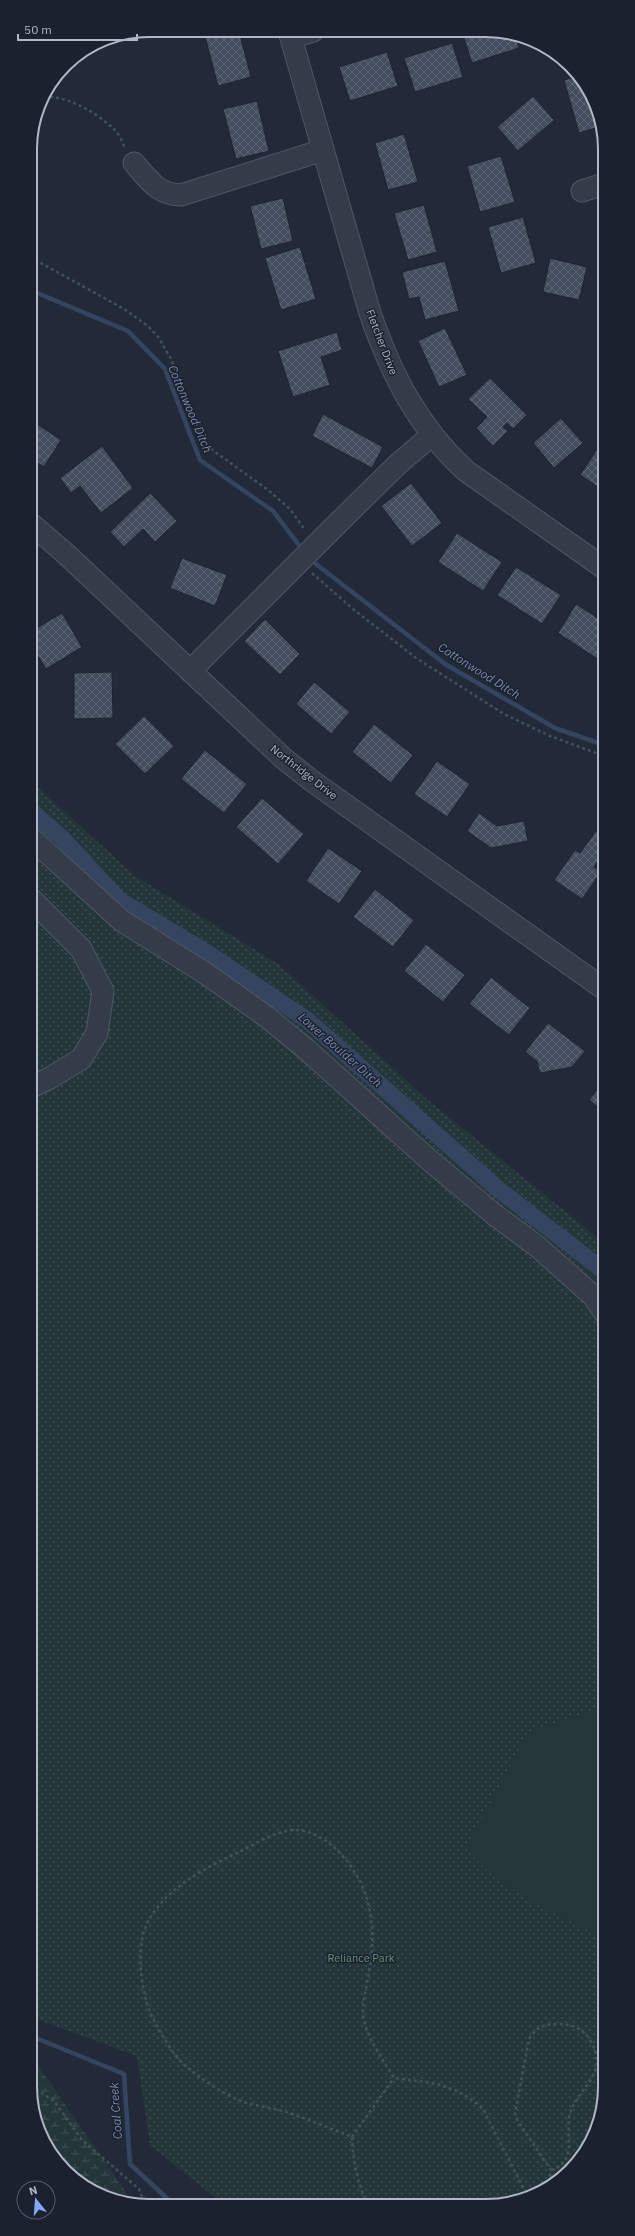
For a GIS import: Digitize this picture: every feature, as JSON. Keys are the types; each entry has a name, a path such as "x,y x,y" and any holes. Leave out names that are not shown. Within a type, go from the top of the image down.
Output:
{"street":[{"name":"Fletcher Drive","path":"291,37 382,348 409,403 447,454 488,488 598,564"},
{"path":"134,163 156,187 168,195 181,195 323,150"},
{"path":"582,192 598,186"},
{"path":"190,670 302,566 311,538 432,435"},
{"name":"Northridge Drive","path":"37,529 66,554 283,758 312,781 598,985"},
{"path":"37,844 122,921 204,973 268,1017 428,1158 495,1215 538,1247 593,1296 598,1303"},
{"path":"37,905 81,949 103,991 97,1033 81,1059 37,1084"}],"path":[{"path":"51,96 56,96 82,106 115,130 134,163"},
{"path":"37,261 124,309 149,327 159,338 171,359 199,430 207,446 268,490 290,509 304,526 311,538"},
{"path":"302,566 353,609 416,658 498,710 550,736 598,754"},
{"path":"352,2137 289,2113 243,2101 216,2088 186,2066 164,2039 150,2015 145,1996 140,1954 144,1932 154,1913 175,1890 199,1872 270,1837 294,1830 310,1832 325,1840 339,1852 356,1876 366,1894 372,1914 373,1948 363,2012 365,2025 371,2038 394,2078"},
{"path":"549,2179 551,2170 516,2120 515,2113 529,2039 534,2031 541,2026 564,2024 575,2026 588,2037 596,2053 596,2069 569,2118 569,2146 564,2161 559,2168 551,2170"},
{"path":"366,2199 353,2155 352,2137 394,2078"},
{"path":"394,2078 432,2083 458,2090 472,2098 483,2109 525,2192"},
{"path":"37,2090 54,2101 82,2140 140,2189 143,2199"}],"green space":[{"name":"Reliance Park","path":"37,786 135,876 278,964 429,1101 598,1238 598,2094 594,2116 583,2143 570,2161 560,2171 542,2184 522,2193 500,2198 217,2199 150,2145 137,2056 37,2019"},
{"path":"598,1709 598,1936 549,1911 511,1889 494,1877 466,1848 529,1731"},
{"path":"37,2064 129,2197 113,2193 93,2184 75,2171 56,2149 46,2130 41,2116 38,2101"}],"building":[{"path":"205,37 241,37 251,77 218,86"},
{"path":"464,37 493,37 517,42 519,48 472,63"},
{"path":"452,43 463,77 415,92 404,58"},
{"path":"387,52 398,86 350,101 339,67"},
{"path":"572,78 583,93 589,106 596,128 579,133 564,80"},
{"path":"533,96 554,120 518,151 497,127"},
{"path":"257,101 269,151 236,159 223,109"},
{"path":"404,134 418,182 388,190 375,143"},
{"path":"501,156 515,202 480,212 467,166"},
{"path":"283,198 293,241 261,249 250,206"},
{"path":"424,205 437,252 408,260 394,213"},
{"path":"523,217 536,263 501,273 488,227"},
{"path":"300,247 316,299 281,310 265,258"},
{"path":"550,258 587,267 579,300 543,292"},
{"path":"445,261 459,311 425,320 419,297 409,299 402,272"},
{"path":"445,328 467,375 439,387 418,341"},
{"path":"337,332 342,350 321,357 330,385 293,397 278,351"},
{"path":"490,378 527,415 513,429 507,423 503,427 508,431 493,446 476,428 487,417 468,399"},
{"path":"323,414 383,447 372,468 312,436"},
{"path":"561,418 583,443 554,468 533,443"},
{"path":"37,424 61,440 44,467 37,462"},
{"path":"102,446 133,488 101,513 80,486 71,493 60,478"},
{"path":"598,448 598,487 580,475"},
{"path":"411,483 442,523 412,546 381,506"},
{"path":"150,493 177,521 155,542 143,529 124,547 110,532"},
{"path":"457,533 502,562 483,591 438,562"},
{"path":"182,558 227,575 215,606 170,588"},
{"path":"516,567 561,595 542,624 497,595"},
{"path":"576,604 598,618 598,659 558,633"},
{"path":"62,613 82,647 46,669 37,654 37,628"},
{"path":"265,619 300,654 280,675 244,641"},
{"path":"112,672 113,718 74,719 74,673"},
{"path":"314,682 350,712 331,734 296,704"},
{"path":"144,716 174,746 145,774 115,744"},
{"path":"374,724 413,755 391,783 352,752"},
{"path":"205,750 247,784 224,813 181,779"},
{"path":"437,761 470,784 447,817 414,794"},
{"path":"262,798 304,834 278,864 236,827"},
{"path":"479,813 497,826 524,821 528,841 491,848 467,831"},
{"path":"596,831 598,832 598,861 594,867 598,870 598,876 582,899 554,880 575,850 580,853"},
{"path":"328,848 362,871 339,904 306,881"},
{"path":"375,889 414,920 393,947 353,917"},
{"path":"426,944 465,975 443,1002 404,971"},
{"path":"491,977 530,1008 509,1035 469,1004"},
{"path":"548,1023 585,1051 572,1067 540,1073 537,1061 525,1052"},
{"path":"598,1089 598,1107 589,1100"}],"waterway":[{"name":"Cottonwood Ditch","path":"37,293 128,331 165,369 200,460 273,511 298,544"},
{"name":"Cottonwood Ditch","path":"316,564 445,664 555,728 598,743"},
{"name":"Lower Boulder Ditch","path":"37,816 62,838 119,900 209,954 307,1020 498,1189 598,1266"},
{"name":"Coal Creek","path":"37,2038 124,2074 130,2164 168,2199"}]}
